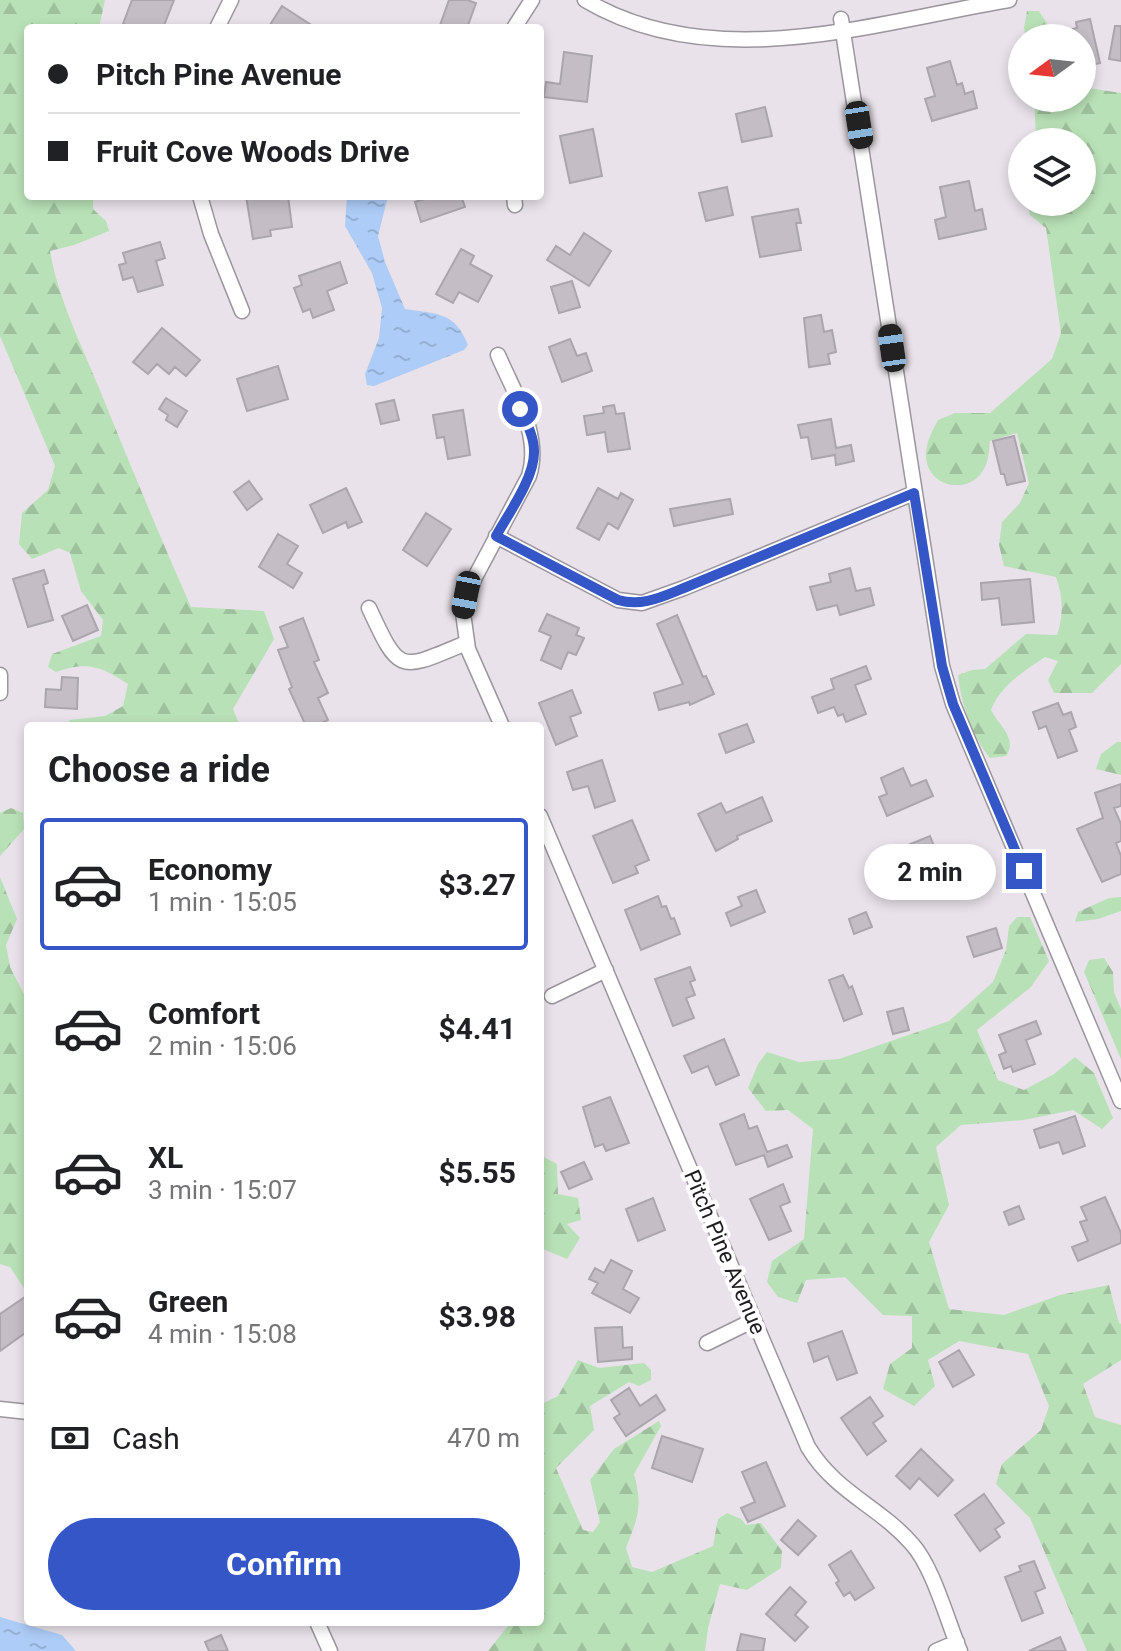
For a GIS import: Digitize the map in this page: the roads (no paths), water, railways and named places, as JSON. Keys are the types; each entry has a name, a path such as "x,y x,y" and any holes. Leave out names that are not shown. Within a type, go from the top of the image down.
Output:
{"street":[{"path":"219,24 231,0"},
{"path":"517,24 532,0"},
{"path":"585,0 645,26 706,39 755,41 841,24 1009,0"},
{"path":"841,24 861,137 935,635 953,704 1121,1101"},
{"path":"201,200 211,234 242,311"},
{"path":"498,355 532,436 534,449 529,476 466,595 463,613 466,643 500,722"},
{"path":"496,536 618,600 642,603 914,493"},
{"path":"369,608 388,650 400,661 416,663 466,643"},
{"path":"0,677 0,693"},
{"name":"Pitch Pine Avenue","path":"544,825 801,1432 817,1462 840,1487 896,1528 914,1546 924,1561 958,1647"},
{"path":"552,996 606,970"},
{"path":"707,1343 754,1320"},
{"path":"0,1409 24,1412"},
{"path":"319,1626 330,1651"},
{"path":"936,1651 958,1647"}],"water":[{"path":"347,200 387,200 378,236 385,262 405,309 451,320 468,345 464,350 374,386 367,385 365,374 379,338 382,308 372,273 345,226"},
{"path":"0,1617 62,1635 76,1651 0,1651"}]}
